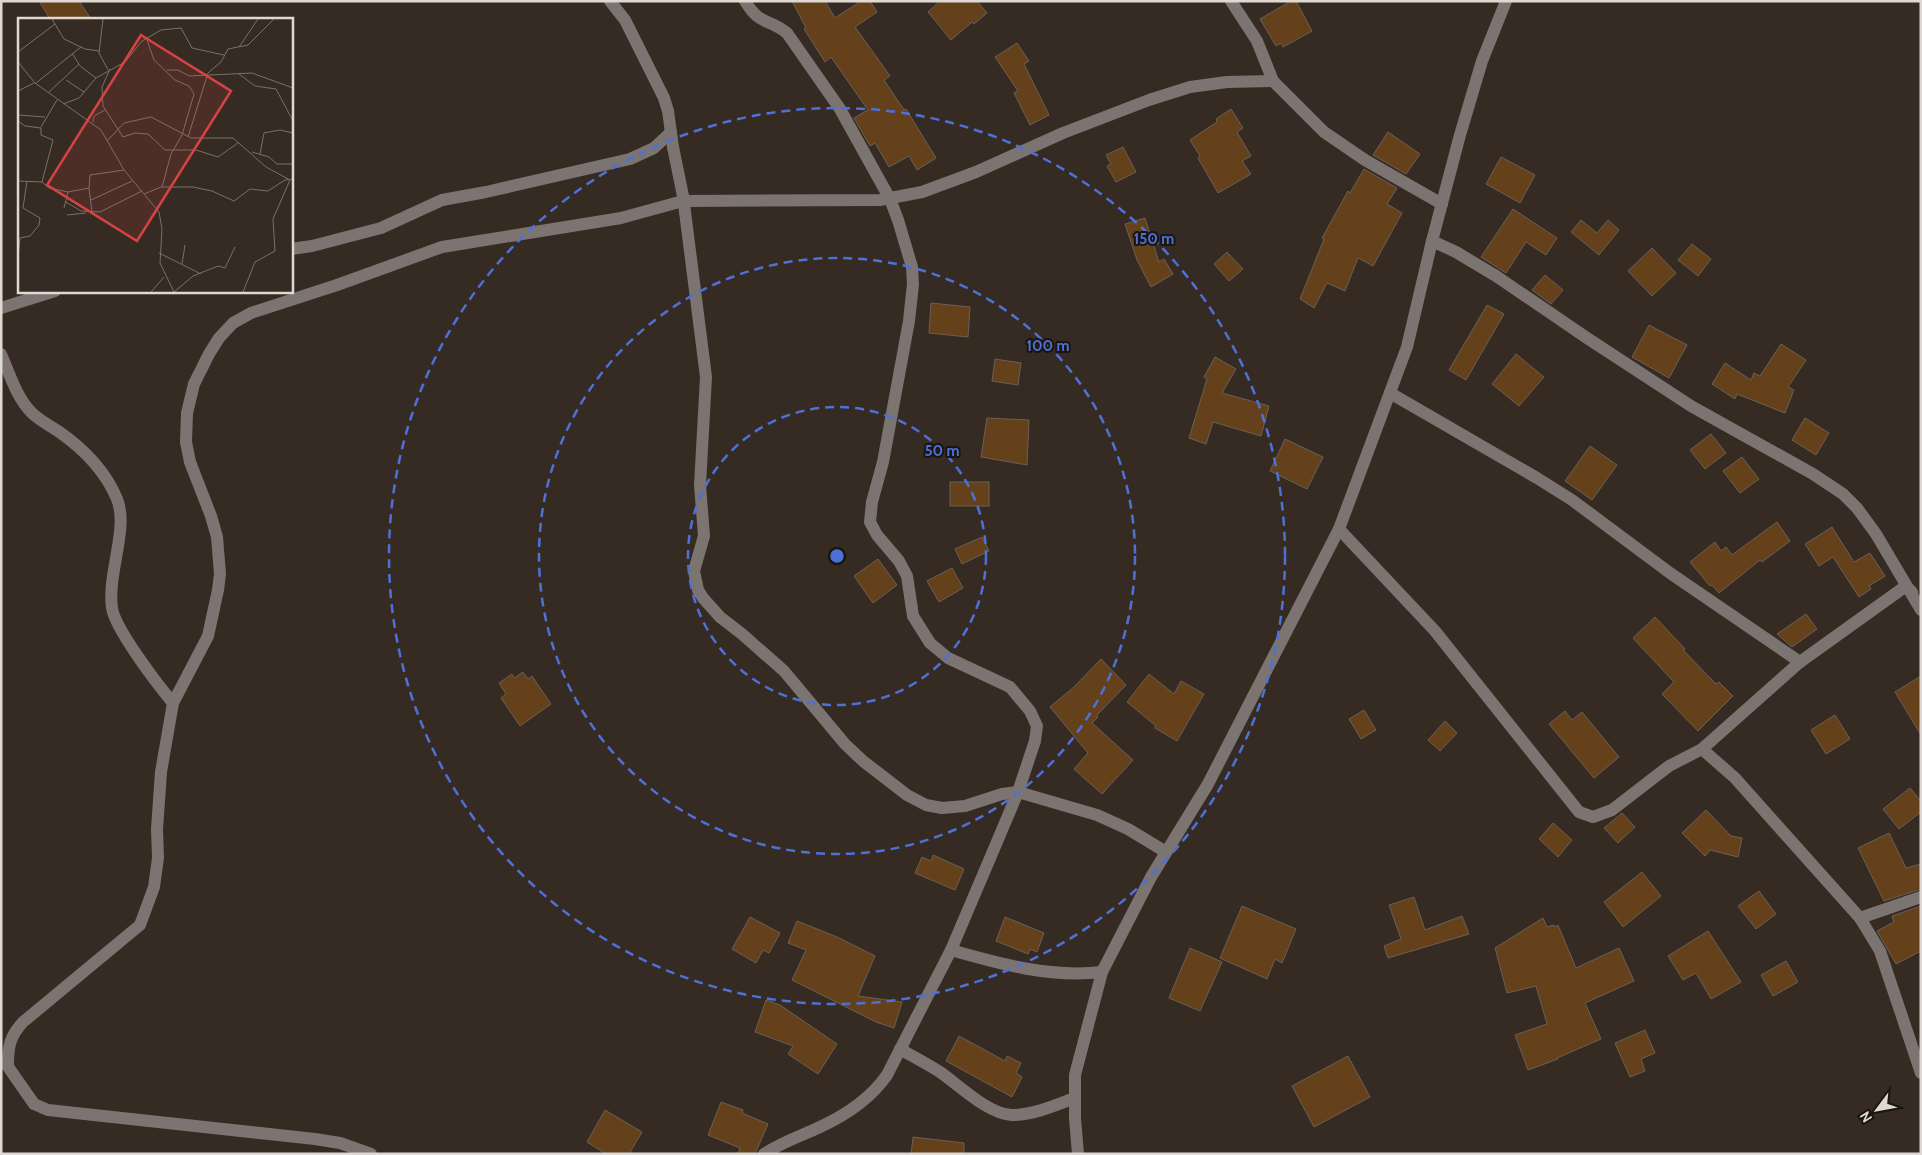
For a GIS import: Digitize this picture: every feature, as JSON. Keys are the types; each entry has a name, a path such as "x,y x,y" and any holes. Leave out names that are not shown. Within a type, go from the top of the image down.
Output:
{"street":[{"path":"610,1 625,20 664,98 668,111 683,201 706,377 700,485 704,536 694,571 696,584 703,598 720,617 784,671 845,744 907,795 926,805 942,808 965,806 1002,794 1018,792 1097,815 1128,829 1166,852"},
{"path":"745,1 758,18 787,33 840,109 890,199 912,267 912,300 883,462 872,502 870,522 876,535 899,561 907,576 913,616 930,643 948,658 1010,687 1034,717 1038,726 1018,792 951,950 883,1080 862,1101 833,1120 778,1145 764,1154"},
{"path":"1231,1 1257,41 1274,81 1324,132 1365,160 1442,204"},
{"path":"1078,1154 1075,1075 1102,972 1151,878 1208,784 1339,529 1407,347 1460,135 1482,61 1506,1"},
{"path":"371,1154 340,1142 48,1110 34,1104 25,1094 5,1062 14,1032 36,1011 140,925 154,887 158,858 157,829 161,772 173,703 208,636 220,574 217,537 211,516 193,472 187,449 187,413 194,384 219,338 233,323 251,313 337,285 442,247 620,218 683,201 890,199 922,192 946,184 1063,133 1149,100 1190,87 1228,82 1274,81"},
{"path":"292,249 368,232 448,198 486,192 630,159 654,148 670,132"},
{"path":"1432,241 1496,276 1691,406 1813,474 1843,494 1857,508 1876,534 1921,610"},
{"path":"1,308 52,292"},
{"path":"1,354 20,397 28,409 87,454 104,474 117,498 120,506 120,520 112,582 112,609 130,643 173,703"},
{"path":"1390,393 1572,500 1670,573 1800,662"},
{"path":"1339,529 1435,631 1579,812 1593,817 1612,810 1669,766 1702,749 1800,662 1906,586"},
{"path":"1906,586 1921,601"},
{"path":"1702,749 1735,778 1860,918 1880,951 1921,1073"},
{"path":"1860,918 1921,897"},
{"path":"951,950 1010,966 1050,972 1079,974 1102,972"},
{"path":"900,1049 940,1072 981,1103 1010,1115 1044,1109 1075,1098"}],"building":[{"path":"39,1 79,1 90,18 49,18"},
{"path":"792,1 825,1 835,18 861,1 870,1 877,12 855,27 890,76 884,80 904,110 906,109 936,158 917,170 909,156 889,167 875,143 870,146 854,118 868,110 831,57 825,62 804,29 806,28"},
{"path":"940,1 977,1 987,13 974,24 972,22 951,40 928,12"},
{"path":"1291,1 1296,1 1312,31 1283,47 1281,43 1276,46 1260,19"},
{"path":"1017,43 1029,61 1024,64 1049,115 1030,125 1014,93 1018,91 995,57"},
{"path":"1231,109 1243,128 1237,132 1251,156 1242,161 1251,174 1218,193 1190,140 1217,122 1216,119"},
{"path":"1388,132 1420,154 1406,174 1373,155"},
{"path":"1123,147 1136,172 1116,182 1107,166 1111,164 1106,155"},
{"path":"1501,157 1535,175 1520,203 1486,184"},
{"path":"1364,169 1397,188 1387,204 1402,213 1373,266 1358,258 1345,291 1327,283 1314,308 1300,299 1324,239 1322,238 1348,191 1350,193"},
{"path":"1513,209 1557,238 1546,255 1526,242 1506,273 1481,257"},
{"path":"1145,218 1159,262 1164,259 1173,274 1151,287 1137,260 1125,224"},
{"path":"1581,220 1597,233 1608,220 1619,230 1599,255 1571,232"},
{"path":"1692,244 1711,259 1698,276 1678,260"},
{"path":"1652,248 1676,273 1652,296 1628,271"},
{"path":"1227,252 1243,269 1229,281 1214,264"},
{"path":"1545,275 1563,290 1551,304 1532,290"},
{"path":"931,303 970,307 968,337 929,333"},
{"path":"1487,305 1504,314 1466,380 1449,370"},
{"path":"1649,325 1687,345 1669,378 1632,357"},
{"path":"1781,344 1806,360 1788,387 1794,390 1785,413 1737,394 1735,399 1712,384 1725,363 1751,380 1754,373 1760,376"},
{"path":"1516,354 1544,377 1519,406 1492,384"},
{"path":"1215,357 1236,369 1222,393 1269,406 1261,436 1213,422 1206,444 1189,438 1207,379 1204,377"},
{"path":"995,359 1021,363 1018,385 992,381"},
{"path":"987,418 1029,420 1027,465 981,457"},
{"path":"1805,418 1829,433 1816,455 1792,440"},
{"path":"1711,434 1726,453 1705,469 1690,450"},
{"path":"1285,439 1323,457 1307,489 1270,471"},
{"path":"1590,446 1617,465 1592,500 1565,481"},
{"path":"1742,457 1759,479 1740,493 1723,471"},
{"path":"950,482 989,482 989,506 950,506"},
{"path":"1777,522 1790,541 1762,562 1760,560 1719,593 1712,585 1710,586 1690,562 1715,542 1721,551 1726,547 1732,555"},
{"path":"1832,527 1854,562 1870,553 1885,576 1869,586 1871,589 1859,597 1833,557 1819,566 1805,544"},
{"path":"982,537 989,551 962,564 955,549"},
{"path":"878,559 897,585 873,603 854,576"},
{"path":"952,568 963,588 939,602 927,581"},
{"path":"1806,614 1817,629 1792,647 1777,634"},
{"path":"1655,617 1685,649 1683,650 1716,684 1719,682 1733,696 1698,731 1662,694 1674,682 1633,638"},
{"path":"1101,659 1126,685 1097,715 1098,717 1092,723 1133,760 1102,794 1074,769 1088,753 1050,707 1074,687"},
{"path":"523,672 528,679 532,676 551,704 520,726 501,698 506,694 499,683 512,674 514,678"},
{"path":"1149,674 1174,694 1181,681 1204,694 1177,741 1155,728 1156,726 1127,702"},
{"path":"1921,676 1921,735 1895,692"},
{"path":"1364,710 1376,730 1361,739 1349,719"},
{"path":"1565,711 1572,720 1582,712 1619,757 1594,778 1549,724"},
{"path":"1835,715 1850,739 1826,754 1811,730"},
{"path":"1445,721 1457,733 1440,751 1428,740"},
{"path":"1910,788 1921,801 1921,812 1899,829 1883,809"},
{"path":"1706,810 1731,836 1742,838 1738,857 1710,850 1705,856 1682,833"},
{"path":"1622,813 1635,827 1618,843 1604,828"},
{"path":"1553,823 1572,840 1558,857 1539,839"},
{"path":"1889,833 1906,868 1921,864 1921,889 1884,901 1858,848"},
{"path":"933,855 964,869 955,890 915,873 922,857 931,861"},
{"path":"1642,872 1661,896 1623,927 1604,902"},
{"path":"1759,891 1776,914 1756,929 1738,906"},
{"path":"1414,897 1425,930 1462,916 1469,934 1388,958 1384,946 1401,939 1389,905"},
{"path":"1242,906 1296,929 1282,963 1275,959 1267,979 1220,958"},
{"path":"1921,906 1921,951 1896,964 1877,931 1894,922 1892,916"},
{"path":"750,917 780,933 769,953 763,950 756,963 732,949"},
{"path":"1005,917 1044,933 1037,952 1030,949 1028,954 996,941"},
{"path":"1543,918 1547,927 1558,925 1576,968 1619,948 1634,981 1585,1003 1601,1039 1558,1059 1528,1070 1515,1035 1547,1024 1536,986 1507,993 1495,948"},
{"path":"797,921 837,937 875,956 858,996 902,1002 894,1028 876,1022 792,980 806,950 788,943"},
{"path":"1708,931 1741,982 1711,999 1696,973 1683,980 1668,956"},
{"path":"1190,948 1222,962 1200,1011 1169,998"},
{"path":"1786,961 1798,982 1773,996 1761,975"},
{"path":"766,1000 780,1005 837,1044 818,1074 788,1054 793,1046 755,1032"},
{"path":"1645,1030 1655,1053 1641,1059 1645,1071 1630,1077 1615,1043"},
{"path":"959,1036 1005,1061 1007,1056 1021,1063 1016,1073 1022,1077 1012,1097 946,1061"},
{"path":"1348,1056 1370,1097 1314,1127 1292,1086"},
{"path":"721,1102 743,1110 742,1113 768,1124 755,1154 738,1154 740,1148 708,1135"},
{"path":"605,1110 642,1132 629,1154 606,1154 587,1142"},
{"path":"913,1137 964,1143 964,1154 911,1154"}]}
